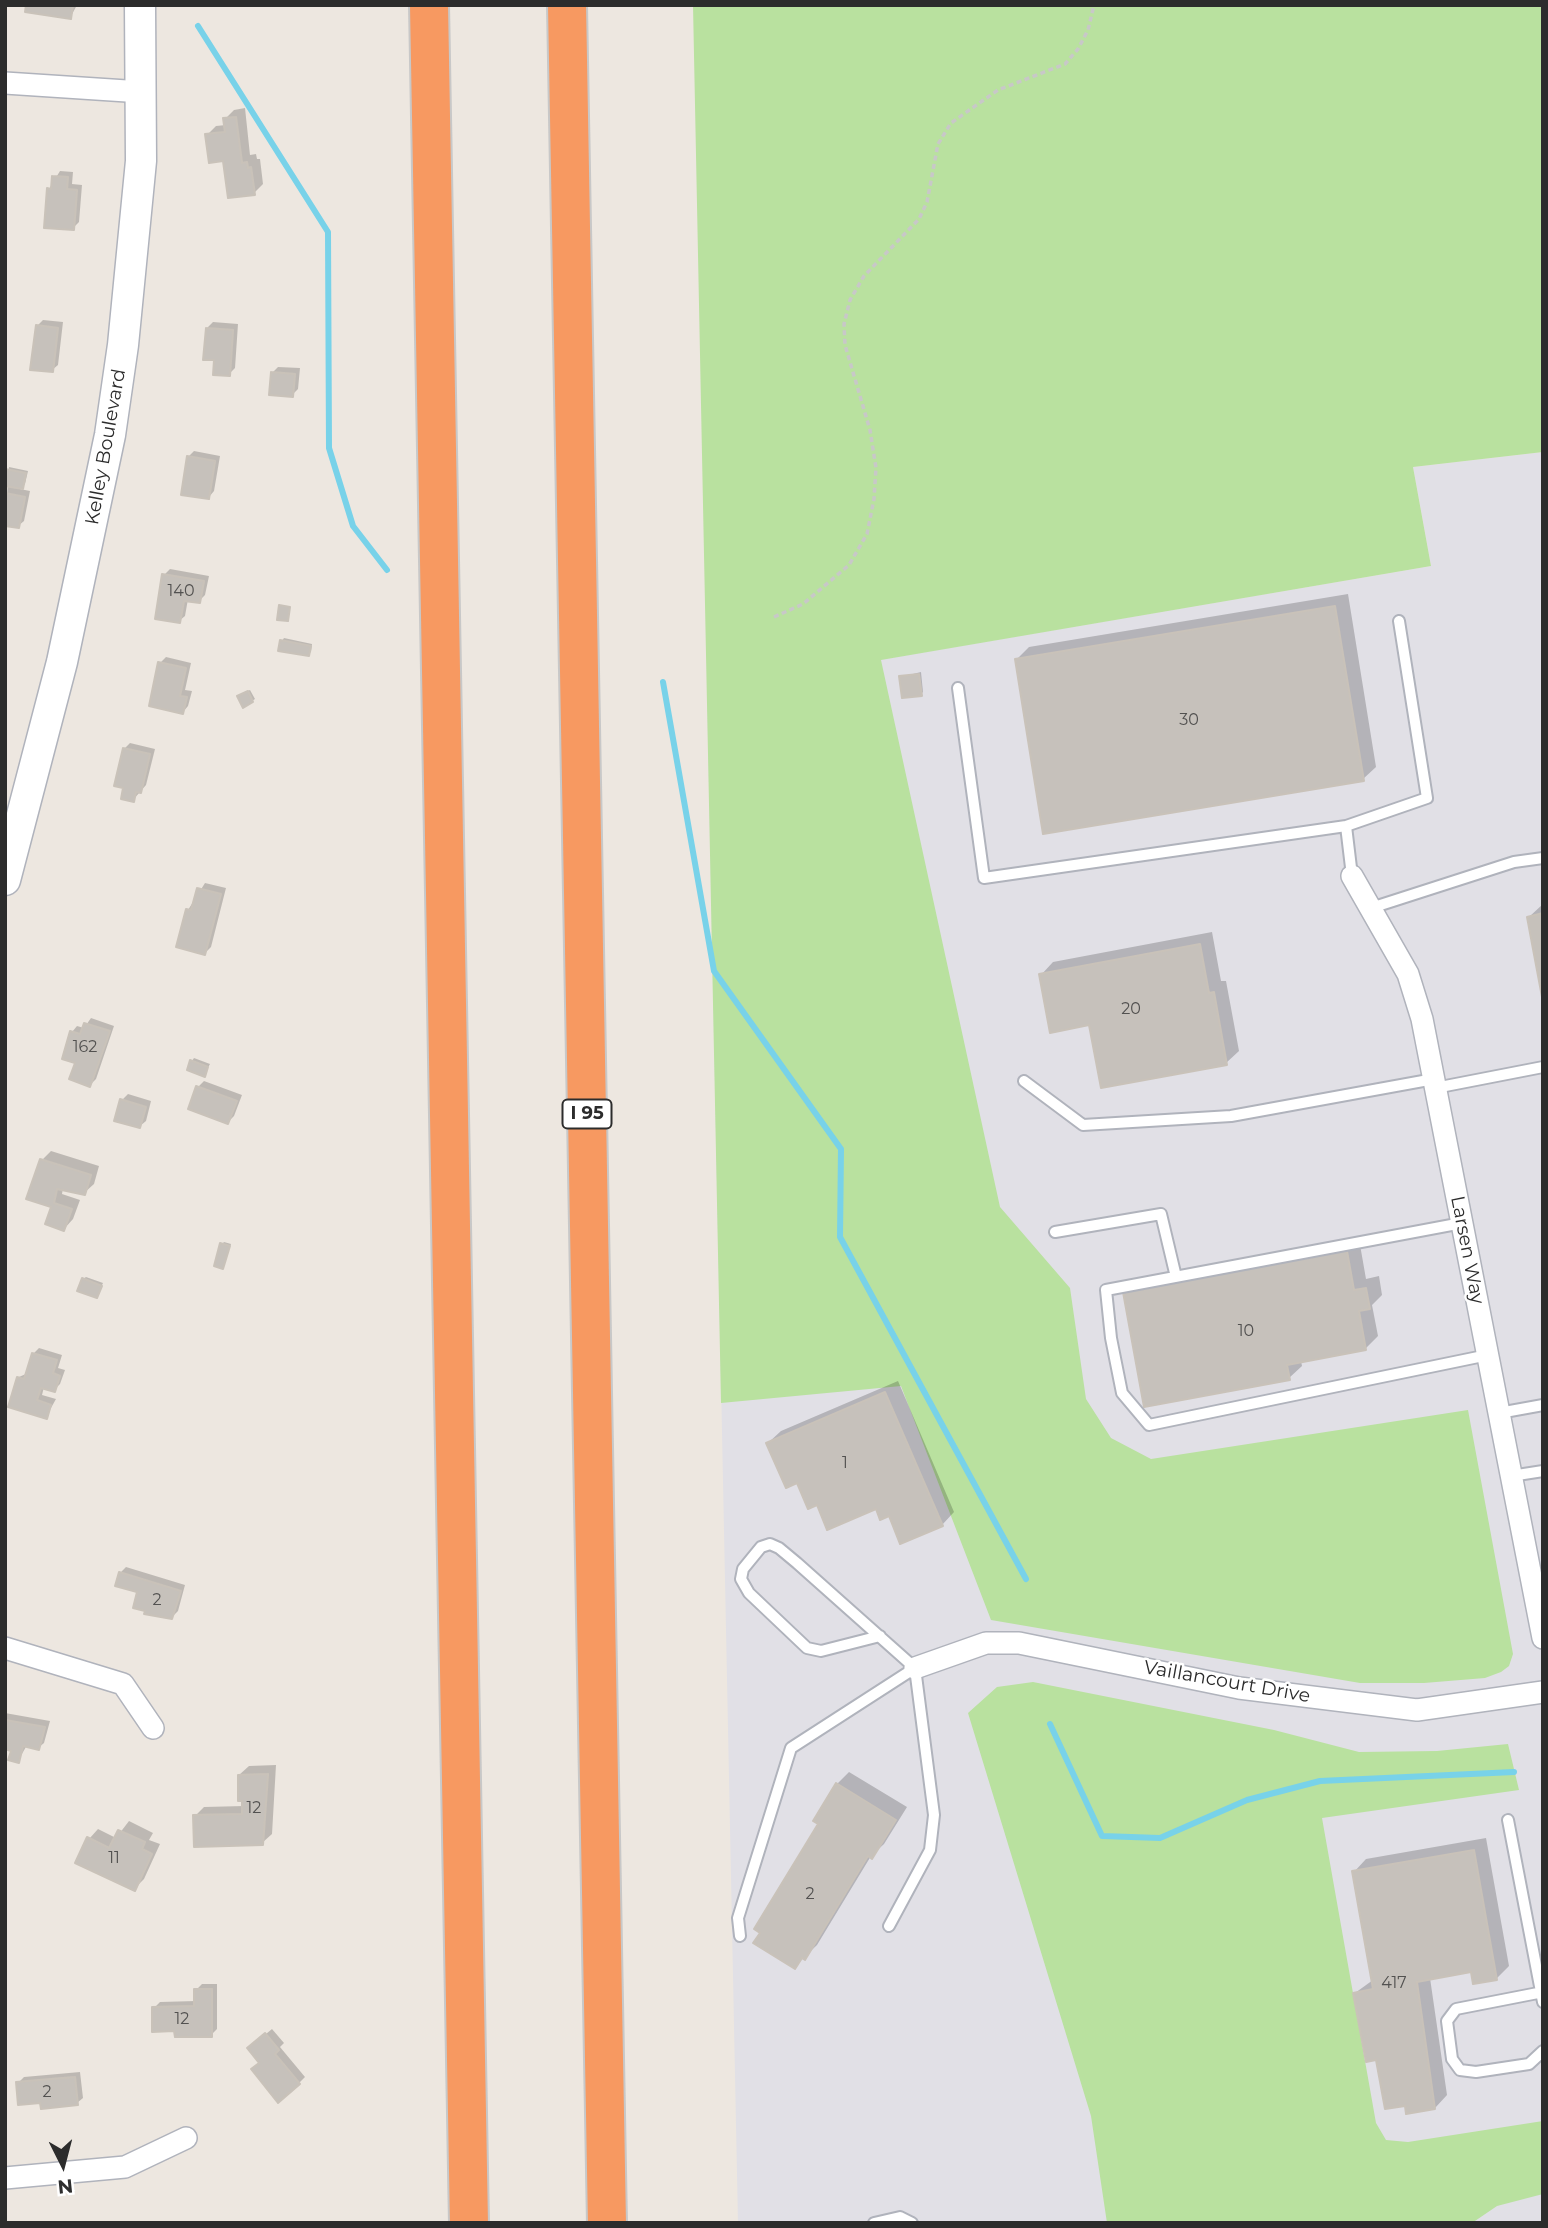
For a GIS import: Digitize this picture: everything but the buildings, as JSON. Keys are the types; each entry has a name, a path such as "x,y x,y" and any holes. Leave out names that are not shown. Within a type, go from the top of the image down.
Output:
{"highway":[{"path":"429,5 469,2223"},
{"name":"I 95","path":"567,5 607,2223"}],"main road":[{"name":"Kelley Boulevard","path":"5,880 62,662 110,435 123,345 141,161 140,5"}],"street":[{"path":"5,83 142,93"},
{"name":"Larsen Way","path":"1352,876 1408,974 1422,1019 1511,1476 1538,1582 1543,1638"},
{"name":"Vaillancourt Drive","path":"915,1668 986,1643 1019,1643 1239,1688 1417,1710 1543,1692"},
{"path":"5,1648 122,1684 153,1728"},
{"path":"5,2178 125,2167 186,2138"}],"lane":[{"path":"958,688 985,878 1346,826 1427,798 1398,621"},
{"path":"1346,826 1352,876"},
{"path":"1371,908 1514,862 1543,858"},
{"path":"1024,1081 1083,1125 1231,1116 1543,1066"},
{"path":"1055,1232 1161,1214 1176,1277"},
{"path":"1462,1223 1107,1290 1111,1338 1122,1393 1149,1424 1488,1355"},
{"path":"1499,1413 1543,1405"},
{"path":"1511,1476 1543,1471"},
{"path":"880,1636 821,1651 807,1648 749,1593 741,1579 743,1569 761,1547 770,1544 779,1548 880,1636 915,1668 934,1815 930,1850 889,1926"},
{"path":"740,1936 738,1917 791,1748 915,1668"},
{"path":"1508,1820 1542,1996 1456,2009 1447,2021 1452,2059 1460,2070 1476,2072 1529,2064 1543,2051"},
{"path":"874,2223 900,2217 912,2223"}],"path":[{"path":"774,617 803,604 849,565 867,534 874,499 876,468 870,430 845,345 844,324 850,300 864,276 919,219 927,202 938,144 951,123 998,90 1065,64 1078,49 1088,30 1094,5"}],"shaded area":[{"path":"1543,452 1543,2223 738,2223 707,689 1431,566 1413,467"}],"green space":[{"path":"693,5 1543,5 1543,452 1413,467 1431,566 881,660 1000,1207 1070,1288 1086,1399 1111,1438 1151,1459 1468,1410 1513,1654 1509,1666 1501,1672 1485,1678 1424,1683 1360,1683 991,1620 901,1386 721,1403"},
{"path":"1033,1682 1274,1730 1359,1752 1437,1751 1508,1744 1519,1790 1322,1818 1376,2123 1386,2140 1408,2142 1543,2121 1543,2194 1497,2206 1472,2223 1107,2223 1091,2116 968,1713 997,1687"}],"waterway":[{"path":"198,26 328,232 329,448 353,526 387,570"},
{"path":"663,682 714,971 841,1149 840,1237 1026,1579"},
{"path":"1050,1724 1102,1836 1160,1838 1247,1800 1320,1781 1514,1772"}]}
